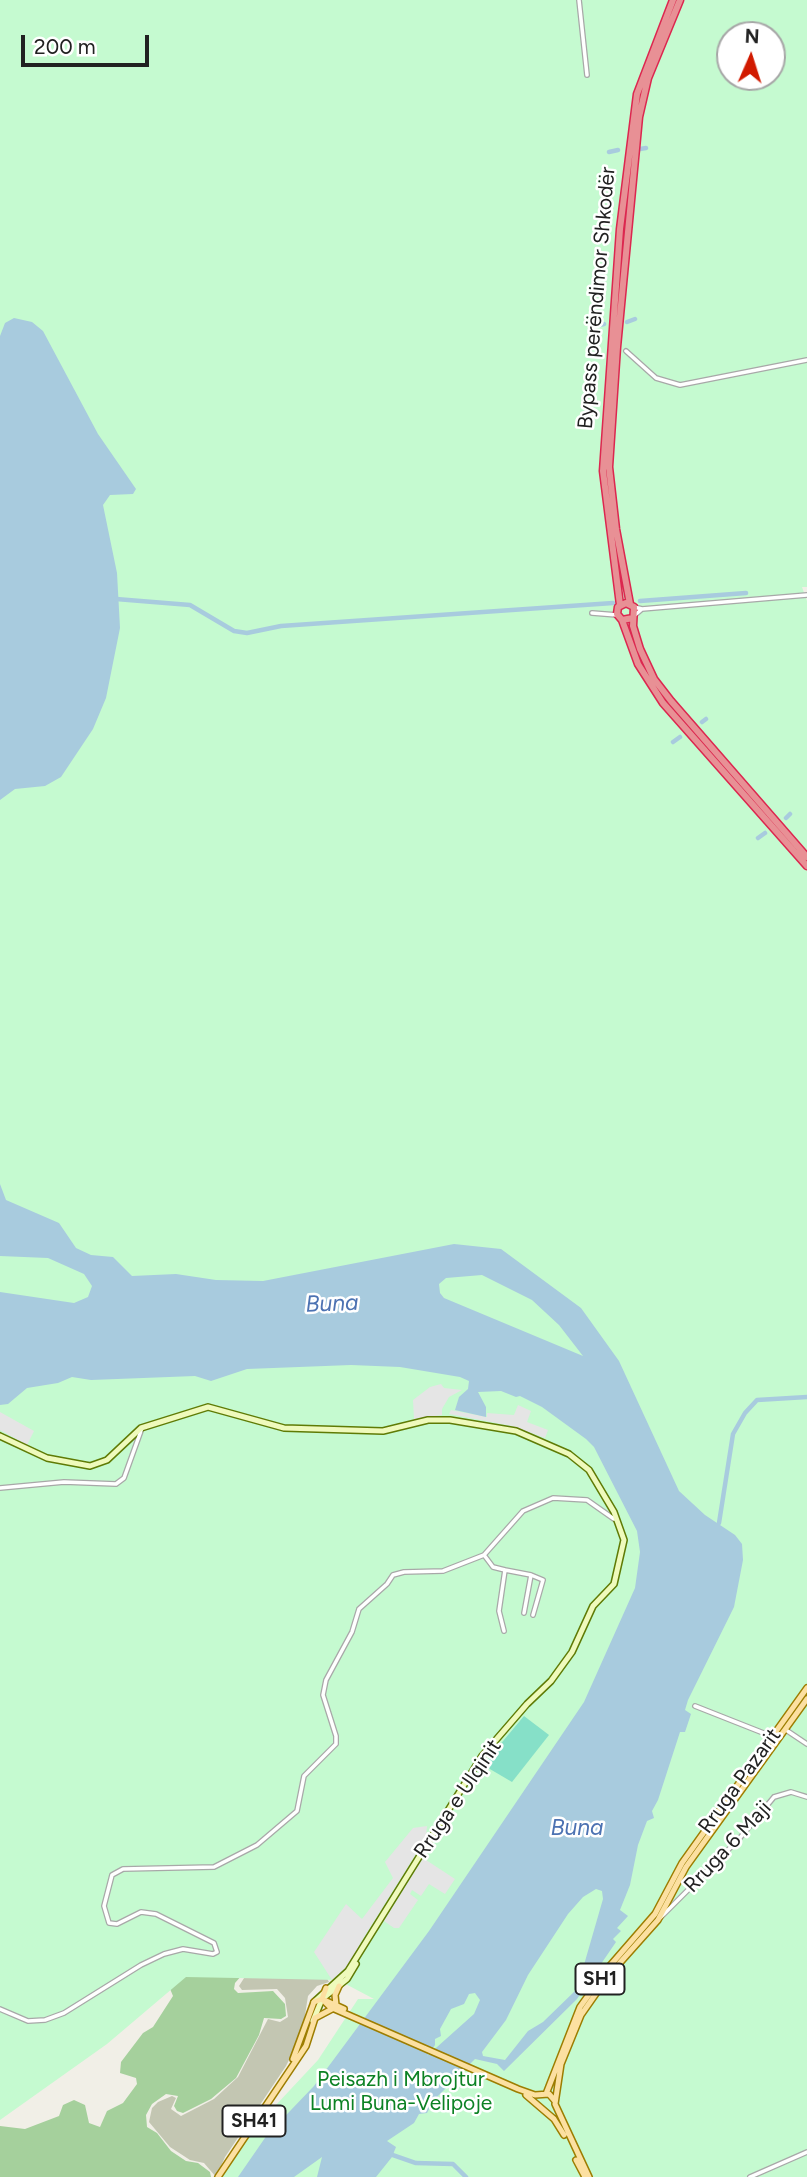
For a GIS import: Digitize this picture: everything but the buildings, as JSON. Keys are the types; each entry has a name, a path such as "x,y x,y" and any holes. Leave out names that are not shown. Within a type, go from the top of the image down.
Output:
{"highway":[{"name":"Bypass perëndimor Shkodër","path":"673,0 637,94 620,229 603,471 620,618 638,664 663,703 807,866"},
{"name":"Bypass perëndimor Shkodër","path":"680,0 648,78 639,117 617,347 609,467 616,529 634,616 635,634 644,659 671,701 807,857"},
{"path":"619,606 632,605"},
{"path":"620,618 634,616"}],"main road":[{"path":"0,1436 47,1458 90,1466 107,1460 142,1428 212,1406 284,1428 383,1431 445,1419 512,1430 561,1450 586,1466 618,1519 624,1540"},
{"name":"Rruga e Ulqinit","path":"291,2065 303,2040 314,2002 326,1988 346,1973 359,1954 482,1756 551,1681 570,1655 593,1606 616,1581 624,1540"},
{"name":"Rruga Pazarit","path":"545,2094 580,2007 608,1968 656,1914 675,1875 807,1688"},
{"name":"Rruga Pazarit","path":"658,1920 682,1872 807,1699"},
{"name":"SH1","path":"555,2102 561,2064 582,2015 609,1975 658,1920"},
{"name":"Rruga e Ulqinit","path":"218,2177 306,2046 322,1999 352,1973 359,1954"},
{"path":"336,2007 334,1997 339,1986"},
{"path":"314,2002 322,1999 326,1988"},
{"path":"322,1999 508,2085 545,2094 555,2102 587,2177"},
{"path":"312,2023 319,2013 336,2007"},
{"path":"518,2089 539,2104 558,2123 587,2177"},
{"path":"539,2104 545,2094"},
{"path":"544,2110 550,2110 555,2102"}],"street":[{"path":"579,0 587,75"},
{"path":"626,351 656,378 680,385 807,360"},
{"path":"632,605 642,609 807,595"},
{"path":"592,613 610,612 619,606"},
{"path":"634,616 642,609"},
{"path":"610,612 620,618"},
{"path":"0,1489 64,1482 116,1484 124,1478 142,1428"},
{"path":"0,2009 27,2021 45,2020 64,2013 164,1954 183,1949 213,1954 217,1952 215,1943 156,1914 141,1912 117,1924 109,1923 104,1906 112,1875 123,1869 184,1866 206,1869 225,1863 265,1839 297,1811 304,1776 336,1744 323,1688 352,1632 359,1609 398,1572 443,1571 484,1555 523,1511 553,1498 575,1498 594,1504 611,1516 624,1540"},
{"path":"484,1555 493,1567 543,1580 533,1615"},
{"path":"504,1631 499,1611 505,1570"},
{"path":"524,1613 531,1575"},
{"path":"695,1706 772,1737"},
{"name":"Rruga Pazarit","path":"785,1730 807,1744"},
{"name":"Rruga 6 Maji","path":"658,1920 739,1839 774,1797 791,1792 807,1797"},
{"path":"750,2177 807,2152"}],"shaded area":[{"path":"441,1384 444,1388 462,1390 449,1397 442,1409 442,1415 414,1419 413,1400 430,1387"},
{"path":"518,1405 531,1411 527,1422 548,1430 545,1438 512,1426 449,1414 451,1410 487,1417 487,1413 514,1415"},
{"path":"0,1412 34,1431 27,1445 0,1430"},
{"path":"427,1826 426,1838 361,1942 351,1963 332,1980 314,1952 346,1904 362,1919 393,1878 385,1862 413,1828"},
{"path":"423,1858 455,1879 445,1894 429,1884 421,1896 412,1890 410,1894 418,1900 399,1928 394,1928 384,1921"},
{"path":"323,1971 329,1982 317,1986 308,1996 302,2034 286,2066 225,2157 216,2177 204,2163 190,2160 170,2147 149,2122 152,2108 172,2096 176,2098 171,2109 181,2116 214,2099 238,2077 268,2019 280,2022 288,2017 285,1998 277,1989 242,1990 239,1986 246,1975"}],"green space":[{"name":"Peisazh i Mbrojtur Lumi Buna-Velipoje","path":"0,0 807,0 807,587 802,587 807,601 807,2177 219,2177 247,2136 318,2060 358,1999 374,1999 338,1980 186,1977 107,2044 0,2120"},
{"path":"524,1716 549,1735 512,1782 483,1765"},
{"path":"164,1974 243,1974 235,1983 234,1989 238,1993 273,1991 285,2004 286,2016 281,2019 264,2018 259,2035 236,2078 211,2099 183,2113 177,2111 174,2106 178,2096 166,2094 152,2104 146,2115 147,2127 157,2133 171,2151 186,2161 198,2163 210,2172 211,2177 0,2177 0,2126 25,2129 59,2116 63,2105 74,2100 85,2105 89,2123 100,2127 107,2111 123,2103 137,2084 136,2078 120,2073 121,2062 143,2033 153,2027 173,1996"}],"water":[{"path":"14,318 32,322 43,331 98,434 136,489 133,494 110,495 103,505 117,573 120,628 106,698 93,729 61,777 45,786 15,789 0,800 0,336 5,323"},
{"name":"Buna","path":"0,1184 6,1200 59,1223 76,1248 91,1255 113,1257 132,1276 176,1274 216,1280 263,1281 454,1244 501,1249 581,1308 619,1361 679,1491 705,1515 735,1535 742,1544 743,1560 734,1607 688,1700 685,1710 691,1714 685,1732 680,1732 652,1811 654,1818 647,1821 638,1845 630,1885 620,1910 628,1916 617,1928 621,1931 613,1939 616,1942 577,1999 504,2071 497,2064 475,2059 433,2101 427,2113 419,2114 414,2123 387,2141 396,2147 392,2157 376,2177 317,2177 322,2157 294,2177 238,2177 267,2135 314,2086 429,1931 584,1702 635,1588 640,1552 637,1531 594,1447 586,1439 542,1407 520,1396 501,1391 478,1392 486,1407 486,1417 455,1410 459,1397 468,1389 469,1381 460,1377 400,1367 351,1365 247,1369 211,1381 195,1376 91,1380 72,1377 58,1383 27,1388 8,1404 0,1405 0,1292 74,1303 88,1297 92,1286 84,1274 48,1258 0,1256","holes":["482,1275 532,1300 559,1325 583,1356 444,1298 440,1293 439,1284 446,1278","596,1889 602,1891 603,1899 577,1989 543,2022 528,2031 505,2060 483,2056 482,2052 506,2020 528,1975 568,1914 583,1897","475,1993 480,2000 474,2014 427,2056 435,2045 435,2039 441,2036 440,2029 451,2009 464,2004 469,1994"]}],"waterway":[{"path":"640,149 646,148"},
{"path":"609,152 618,150"},
{"path":"627,322 635,319"},
{"path":"595,326 604,324"},
{"path":"640,601 746,593"},
{"path":"116,599 190,605 234,631 247,633 281,626 613,603"},
{"path":"702,722 706,719"},
{"path":"673,742 680,737"},
{"path":"786,818 790,814"},
{"path":"758,838 765,833"},
{"path":"719,1523 733,1434 745,1413 757,1400 807,1397"},
{"path":"393,2155 416,2163 453,2164 466,2177"}]}
